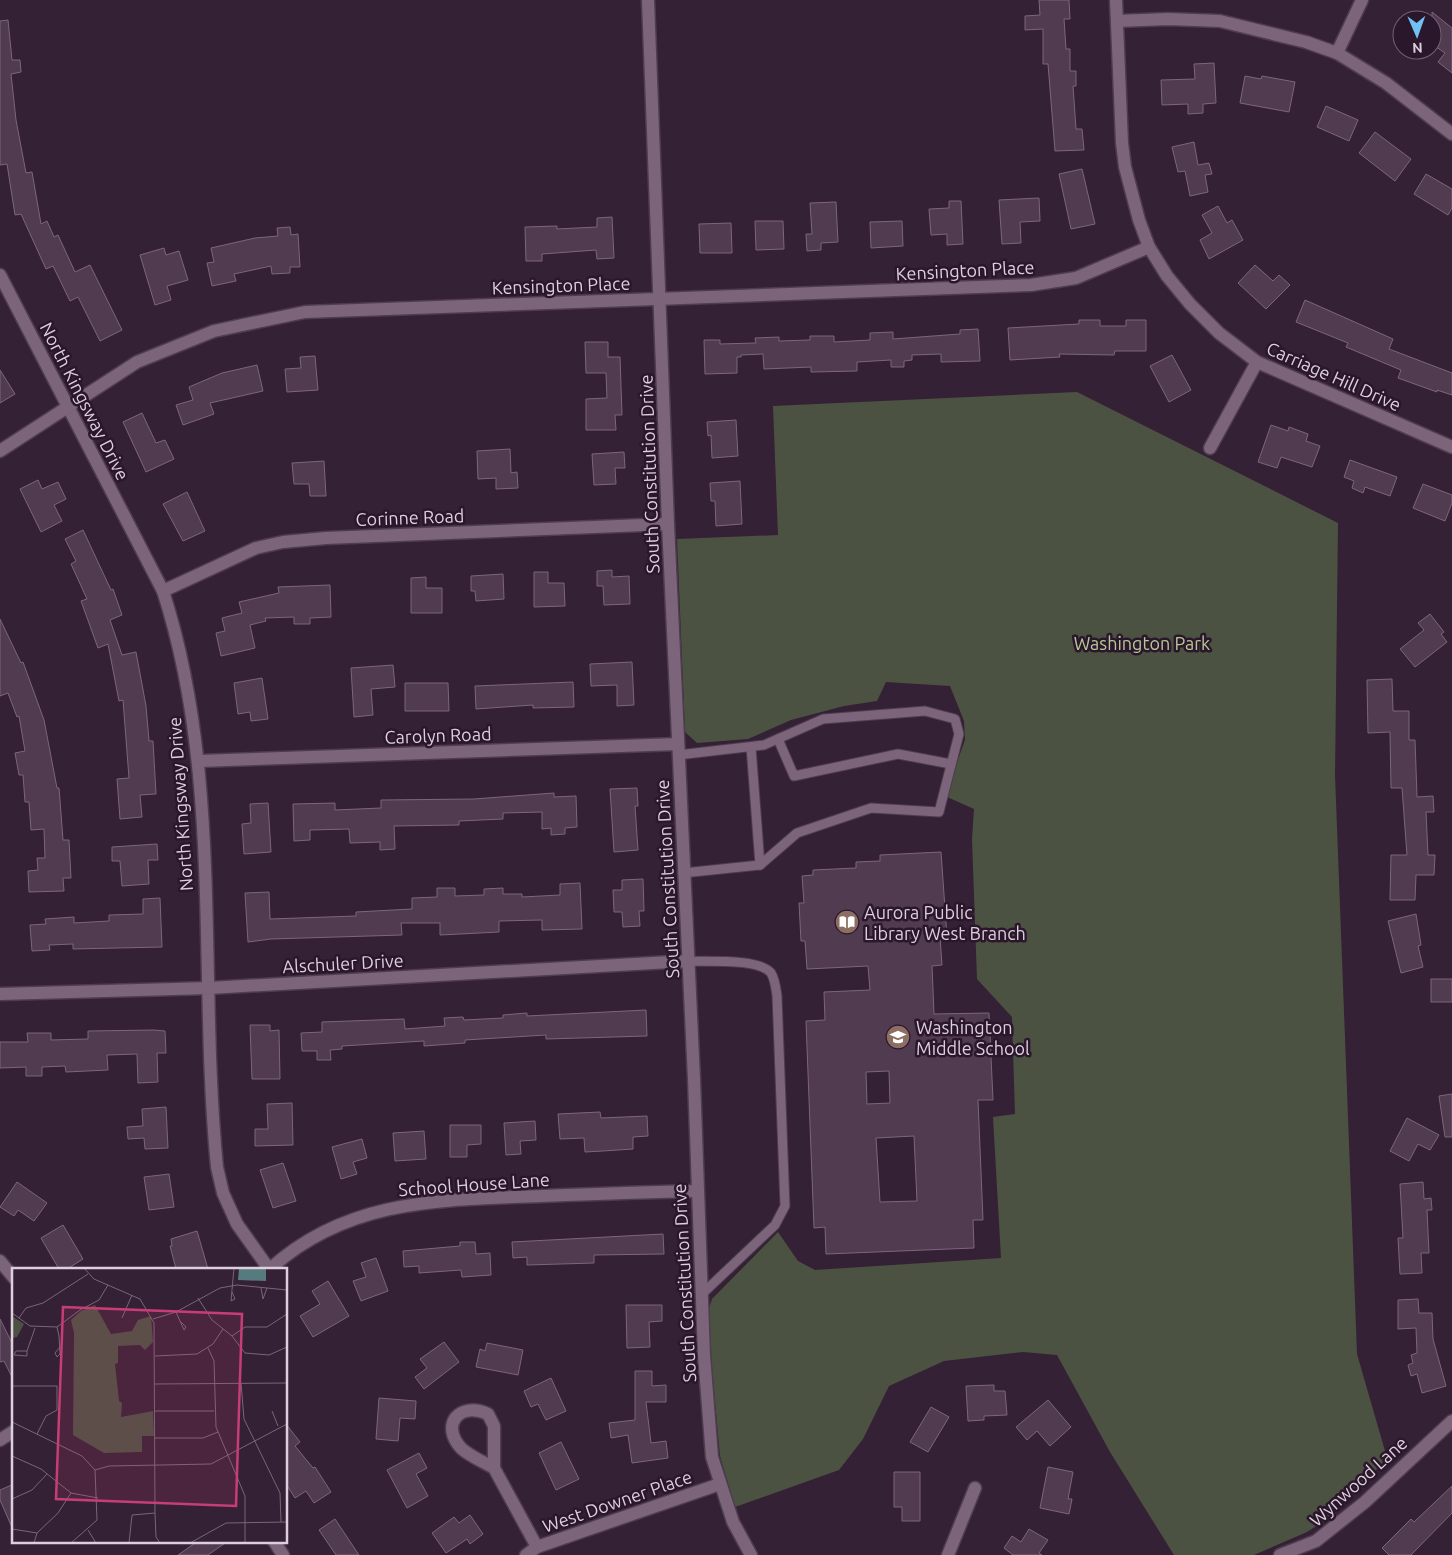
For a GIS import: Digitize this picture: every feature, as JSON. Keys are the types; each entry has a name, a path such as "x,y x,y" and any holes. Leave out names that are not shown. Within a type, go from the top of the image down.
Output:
{"street":[{"name":"South Constitution Drive","path":"648,0 668,524 694,1079 697,1190 712,1457 733,1522 751,1555"},
{"name":"Carriage Hill Drive","path":"1116,0 1122,143 1130,191 1150,248 1167,276 1190,304 1219,333 1257,362 1452,447"},
{"path":"1336,53 1362,0"},
{"path":"1117,21 1168,18 1220,21 1264,31 1336,53 1386,83 1452,134"},
{"name":"Kensington Place","path":"0,450 138,362 214,331 305,312 814,295 1055,283 1093,272 1150,248"},
{"name":"North Kingsway Drive","path":"0,275 163,591 177,634 186,676 199,761 215,1152 219,1180 237,1224 269,1268"},
{"path":"1210,448 1257,362"},
{"name":"Corinne Road","path":"163,591 256,548 283,542 326,538 668,524"},
{"name":"Carolyn Road","path":"199,761 678,750"},
{"name":"Alschuler Drive","path":"0,994 209,988 688,961"},
{"name":"School House Lane","path":"271,1268 283,1258 327,1230 351,1219 391,1207 456,1199 697,1190"},
{"path":"0,1261 12,1276"},
{"path":"494,1468 461,1448 452,1433 454,1420 464,1410 477,1409 488,1414 494,1426 494,1468 532,1551"},
{"name":"Wynwood Lane","path":"1280,1555 1316,1541 1365,1502 1452,1421"},
{"path":"0,1440 12,1432"},
{"name":"West Downer Place","path":"532,1551 720,1484"},
{"path":"948,1555 975,1488"},
{"path":"275,1542 283,1555"}],"lane":[{"path":"678,750 764,746 823,719 925,711 955,719 959,734 939,812 871,808 796,833 760,865 684,873"},
{"path":"778,739 794,776 898,754 951,764"},
{"path":"752,747 760,865"},
{"path":"688,961 753,964 764,967 772,974 777,996 785,1206 775,1225 702,1294"}],"green space":[{"name":"Washington Park","path":"1077,392 1338,523 1335,775 1357,1354 1387,1458 1335,1514 1307,1532 1254,1555 1174,1555 1110,1452 1057,1355 1023,1352 944,1361 889,1386 863,1439 839,1470 735,1507 720,1456 707,1314 712,1299 778,1232 798,1261 815,1270 1001,1258 993,1117 1015,1114 1012,1017 977,979 972,839 974,809 945,796 965,740 964,721 950,686 886,682 877,701 844,706 791,720 748,739 697,743 685,732 677,539 778,535 773,406"}],"building":[{"path":"1039,0 1069,0 1070,19 1064,19 1066,49 1070,49 1070,71 1076,71 1076,86 1073,86 1076,129 1082,129 1084,150 1055,151 1048,64 1043,64 1043,29 1025,30 1025,16 1040,15"},
{"path":"8,20 12,60 20,60 21,72 11,74 16,120 26,173 32,172 41,224 47,221 54,237 58,235 75,272 90,265 122,330 100,341 78,297 70,301 53,266 46,269 21,214 15,215 7,164 0,165 0,21"},
{"path":"1442,20 1452,28 1452,73 1438,62 1442,60 1445,53 1442,51"},
{"path":"1214,63 1216,103 1203,104 1203,113 1188,114 1188,104 1162,105 1161,80 1195,79 1194,64"},
{"path":"1245,76 1261,79 1262,76 1295,82 1289,112 1240,103"},
{"path":"1326,106 1358,120 1349,141 1317,127"},
{"path":"1375,132 1411,159 1395,181 1359,153"},
{"path":"1194,142 1198,165 1209,163 1212,174 1205,175 1208,192 1190,196 1185,171 1178,172 1172,147"},
{"path":"1082,169 1095,224 1071,229 1059,174"},
{"path":"1426,174 1452,189 1452,208 1448,215 1414,194"},
{"path":"1039,198 1040,221 1020,222 1021,243 1002,244 999,200"},
{"path":"949,201 961,201 963,244 947,245 947,234 931,235 929,209 949,208"},
{"path":"836,202 838,242 821,243 821,250 807,251 806,234 812,234 810,203"},
{"path":"1218,206 1227,223 1232,220 1243,240 1209,259 1200,240 1212,233 1202,215"},
{"path":"612,217 614,258 597,259 596,250 542,254 542,261 526,261 525,227 557,226 557,229 597,227 597,218"},
{"path":"755,221 783,221 784,249 756,250"},
{"path":"902,221 903,246 871,248 870,222"},
{"path":"731,223 732,253 700,253 699,224"},
{"path":"290,227 291,235 298,234 300,267 290,267 290,273 272,274 271,266 234,274 236,281 212,286 207,263 214,262 211,248 255,238 278,236 277,228"},
{"path":"164,248 166,255 179,251 188,280 167,286 171,300 155,305 140,255"},
{"path":"1255,265 1273,281 1279,275 1290,285 1266,309 1238,283"},
{"path":"1305,300 1393,339 1389,349 1452,373 1452,395 1437,390 1437,392 1398,378 1401,370 1346,347 1348,343 1296,322"},
{"path":"1079,320 1100,320 1100,326 1126,326 1126,320 1146,320 1146,351 1115,351 1114,355 1059,354 1060,357 1010,360 1008,328 1079,324"},
{"path":"978,329 980,361 941,362 941,354 912,355 912,360 904,361 904,367 891,367 891,360 857,362 857,371 811,372 811,367 764,369 763,354 741,355 741,357 737,357 737,373 705,374 704,340 720,340 720,344 756,343 755,338 779,337 779,341 810,340 810,336 834,336 834,342 870,340 870,333 893,332 893,339 960,334 960,330"},
{"path":"585,342 608,342 608,357 620,357 622,415 615,415 616,430 586,430 586,399 607,398 606,373 586,373"},
{"path":"1172,355 1191,390 1169,402 1150,366"},
{"path":"315,356 318,390 287,392 285,369 301,368 300,357"},
{"path":"257,365 263,391 210,403 214,414 183,425 176,405 193,400 189,387 222,373"},
{"path":"0,370 15,394 0,403"},
{"path":"142,413 156,443 165,440 174,459 146,472 123,422"},
{"path":"736,420 738,456 712,458 711,435 708,436 707,422"},
{"path":"1271,425 1288,431 1289,427 1308,434 1306,441 1320,446 1312,467 1281,457 1277,468 1258,462"},
{"path":"510,449 511,473 517,472 518,488 496,489 496,478 478,479 477,451"},
{"path":"624,452 625,468 615,468 616,484 594,485 592,454"},
{"path":"1350,460 1397,477 1390,496 1365,487 1363,493 1352,488 1354,481 1344,477"},
{"path":"324,461 326,496 310,496 309,484 294,484 292,463"},
{"path":"38,480 42,489 58,482 66,499 54,505 62,521 41,532 20,489"},
{"path":"740,481 742,524 716,526 715,501 711,501 710,483"},
{"path":"1423,484 1452,495 1452,503 1445,521 1413,508"},
{"path":"187,492 205,531 183,541 163,504"},
{"path":"83,530 111,590 113,589 122,615 110,620 122,655 136,652 146,706 149,741 153,741 156,794 140,795 142,817 120,819 117,779 129,778 123,700 119,701 108,644 98,648 81,601 87,599 71,564 76,561 65,539"},
{"path":"612,570 612,577 629,576 630,604 604,605 603,586 597,586 597,571"},
{"path":"534,572 548,572 548,583 564,583 565,606 534,607"},
{"path":"503,574 504,599 476,601 475,591 471,591 471,576"},
{"path":"426,577 426,588 442,588 442,613 411,613 411,578"},
{"path":"330,585 331,617 310,618 310,624 294,624 294,617 265,618 266,621 250,625 255,648 221,656 216,633 225,631 222,618 242,613 239,602 279,593 278,587"},
{"path":"1430,614 1444,632 1441,634 1447,642 1415,667 1400,649 1424,630 1418,623"},
{"path":"0,619 21,663 23,662 44,720 57,788 59,788 63,840 69,840 71,878 63,878 64,891 29,892 28,871 38,870 37,858 45,858 44,829 31,830 29,802 25,802 23,775 19,775 15,753 25,751 19,716 17,717 8,693 0,696"},
{"path":"632,662 634,705 617,706 617,685 591,686 590,664"},
{"path":"393,665 395,687 371,689 373,715 354,717 351,668"},
{"path":"262,678 268,719 251,721 250,712 238,714 234,683"},
{"path":"1392,679 1393,711 1409,711 1409,740 1415,740 1417,797 1433,796 1434,812 1426,812 1428,855 1435,855 1434,875 1416,875 1415,900 1390,900 1391,855 1407,855 1402,788 1391,788 1390,732 1368,733 1367,680"},
{"path":"573,682 574,707 533,708 533,705 476,709 475,686"},
{"path":"405,683 448,683 449,711 405,711"},
{"path":"637,788 638,806 635,806 638,850 614,852 610,789"},
{"path":"554,793 554,797 576,796 577,827 565,828 565,834 551,835 551,828 542,829 542,812 503,813 503,819 459,821 459,825 394,826 395,849 380,850 380,842 350,843 349,829 310,830 310,840 294,841 293,804 335,803 335,810 381,808 381,800 474,799"},
{"path":"268,803 271,852 244,854 242,824 251,823 250,804"},
{"path":"157,844 158,860 148,860 149,884 122,886 120,861 112,861 112,847"},
{"name":"Washington Middle School","path":"941,852 947,937 940,937 942,965 932,966 934,1014 989,1013 993,1100 978,1100 983,1220 973,1220 974,1248 826,1254 825,1227 814,1228 806,1021 825,1020 824,992 870,990 868,966 807,969 805,941 801,941 799,903 804,903 802,876 813,875 813,870 856,868 856,862 880,861 880,855","holes":["889,1071 890,1103 867,1104 866,1072","914,1136 917,1201 880,1202 876,1138"]},
{"path":"643,879 644,911 639,911 640,926 623,927 622,912 614,912 613,890 622,890 622,880"},
{"path":"580,883 582,929 542,930 542,920 499,921 499,932 440,935 440,923 401,923 402,935 271,939 248,942 245,893 269,892 270,919 356,916 356,912 412,909 412,898 437,897 437,888 455,888 455,896 484,895 484,889 503,888 503,894 522,894 522,897 560,895 560,884"},
{"path":"160,898 162,947 73,949 73,944 49,945 50,950 32,951 30,925 46,924 45,919 74,917 74,923 109,921 109,915 143,914 143,899"},
{"path":"1416,914 1421,945 1418,946 1423,967 1401,973 1388,921"},
{"path":"1431,979 1452,979 1452,1002 1431,1002"},
{"path":"646,1010 647,1036 546,1039 546,1035 465,1040 465,1043 424,1046 424,1041 342,1046 342,1049 330,1050 331,1060 317,1060 317,1051 302,1051 301,1033 322,1032 322,1022 404,1019 405,1029 445,1026 444,1018 463,1017 464,1020 503,1018 503,1015 527,1013 527,1016"},
{"path":"250,1025 270,1025 270,1031 279,1030 280,1079 252,1079"},
{"path":"88,1031 165,1031 166,1053 157,1053 158,1082 138,1083 137,1054 107,1055 108,1070 66,1072 65,1066 42,1067 42,1076 26,1076 26,1067 0,1068 0,1042 28,1042 27,1033 51,1033 51,1040 88,1039"},
{"path":"1452,1094 1452,1137 1445,1137 1439,1096"},
{"path":"292,1103 293,1145 255,1146 255,1129 268,1129 267,1104"},
{"path":"166,1107 168,1148 145,1149 144,1138 128,1139 127,1127 143,1126 142,1109"},
{"path":"600,1112 601,1118 647,1116 648,1136 633,1137 633,1149 585,1152 584,1138 560,1139 558,1114"},
{"path":"1407,1118 1439,1135 1430,1150 1418,1144 1409,1161 1390,1151"},
{"path":"535,1121 536,1140 520,1141 521,1154 506,1155 504,1123"},
{"path":"450,1125 481,1125 481,1144 467,1145 467,1157 450,1157"},
{"path":"424,1131 426,1159 395,1161 393,1133"},
{"path":"362,1139 367,1158 353,1162 357,1174 341,1179 332,1147"},
{"path":"283,1163 296,1201 273,1208 260,1170"},
{"path":"169,1174 174,1207 149,1210 144,1177"},
{"path":"17,1182 47,1203 34,1221 18,1210 14,1216 0,1207"},
{"path":"1423,1182 1424,1199 1431,1198 1432,1210 1427,1210 1429,1253 1421,1253 1422,1273 1400,1274 1398,1238 1403,1238 1400,1184"},
{"path":"63,1225 83,1259 69,1268 58,1268 41,1238"},
{"path":"197,1231 208,1268 176,1268 170,1246 172,1246 171,1239"},
{"path":"663,1234 664,1254 594,1255 594,1263 527,1265 527,1257 513,1258 512,1242"},
{"path":"460,1242 475,1242 476,1254 490,1253 491,1275 462,1277 461,1270 419,1273 419,1266 404,1267 403,1251 460,1246"},
{"path":"376,1258 388,1291 361,1301 353,1281 366,1277 361,1263"},
{"path":"328,1281 349,1316 313,1337 300,1316 320,1304 312,1291"},
{"path":"1418,1299 1419,1313 1432,1313 1433,1339 1446,1386 1422,1393 1417,1374 1411,1376 1408,1365 1413,1363 1411,1355 1417,1353 1416,1328 1398,1329 1398,1300"},
{"path":"626,1305 662,1305 662,1321 649,1322 650,1347 627,1348"},
{"path":"0,1319 12,1343 12,1377 4,1361 0,1362"},
{"path":"444,1342 459,1362 424,1389 415,1377 427,1368 420,1359"},
{"path":"487,1343 523,1350 518,1375 476,1367 480,1349 485,1351"},
{"path":"635,1371 652,1371 652,1386 666,1385 666,1402 646,1402 651,1443 666,1441 668,1458 632,1463 628,1435 611,1438 609,1423 635,1420"},
{"path":"551,1378 566,1411 546,1420 538,1404 531,1407 524,1391"},
{"path":"994,1385 994,1391 1005,1391 1007,1415 984,1416 984,1420 968,1421 966,1386"},
{"path":"379,1398 416,1401 415,1419 400,1418 398,1441 376,1439"},
{"path":"1048,1400 1071,1427 1050,1446 1037,1431 1027,1440 1016,1427"},
{"path":"931,1407 949,1417 928,1452 910,1442"},
{"path":"288,1427 300,1442 295,1446 313,1468 315,1467 331,1492 314,1503 306,1491 295,1498 288,1487"},
{"path":"561,1442 579,1479 556,1490 539,1453"},
{"path":"419,1453 427,1468 416,1474 428,1496 407,1508 387,1470"},
{"path":"1048,1467 1073,1472 1068,1499 1072,1499 1069,1514 1040,1508"},
{"path":"894,1472 920,1472 920,1521 902,1521 902,1507 894,1507"},
{"path":"12,1485 12,1527 0,1500 0,1490"},
{"path":"1452,1486 1452,1513 1411,1555 1389,1555 1382,1548 1411,1519 1414,1522"},
{"path":"470,1515 483,1534 470,1544 467,1539 446,1553 432,1533 454,1517 459,1523"},
{"path":"335,1519 359,1555 336,1555 319,1530"},
{"path":"1029,1529 1048,1540 1039,1553 1042,1555 1013,1555 1004,1548 1012,1536 1021,1542"},
{"path":"197,1542 227,1542 208,1555 178,1555"}],"place":[{"name":"Aurora Public Library West Branch","path":"847,922"},
{"name":"Washington Middle School","path":"898,1037"}]}
